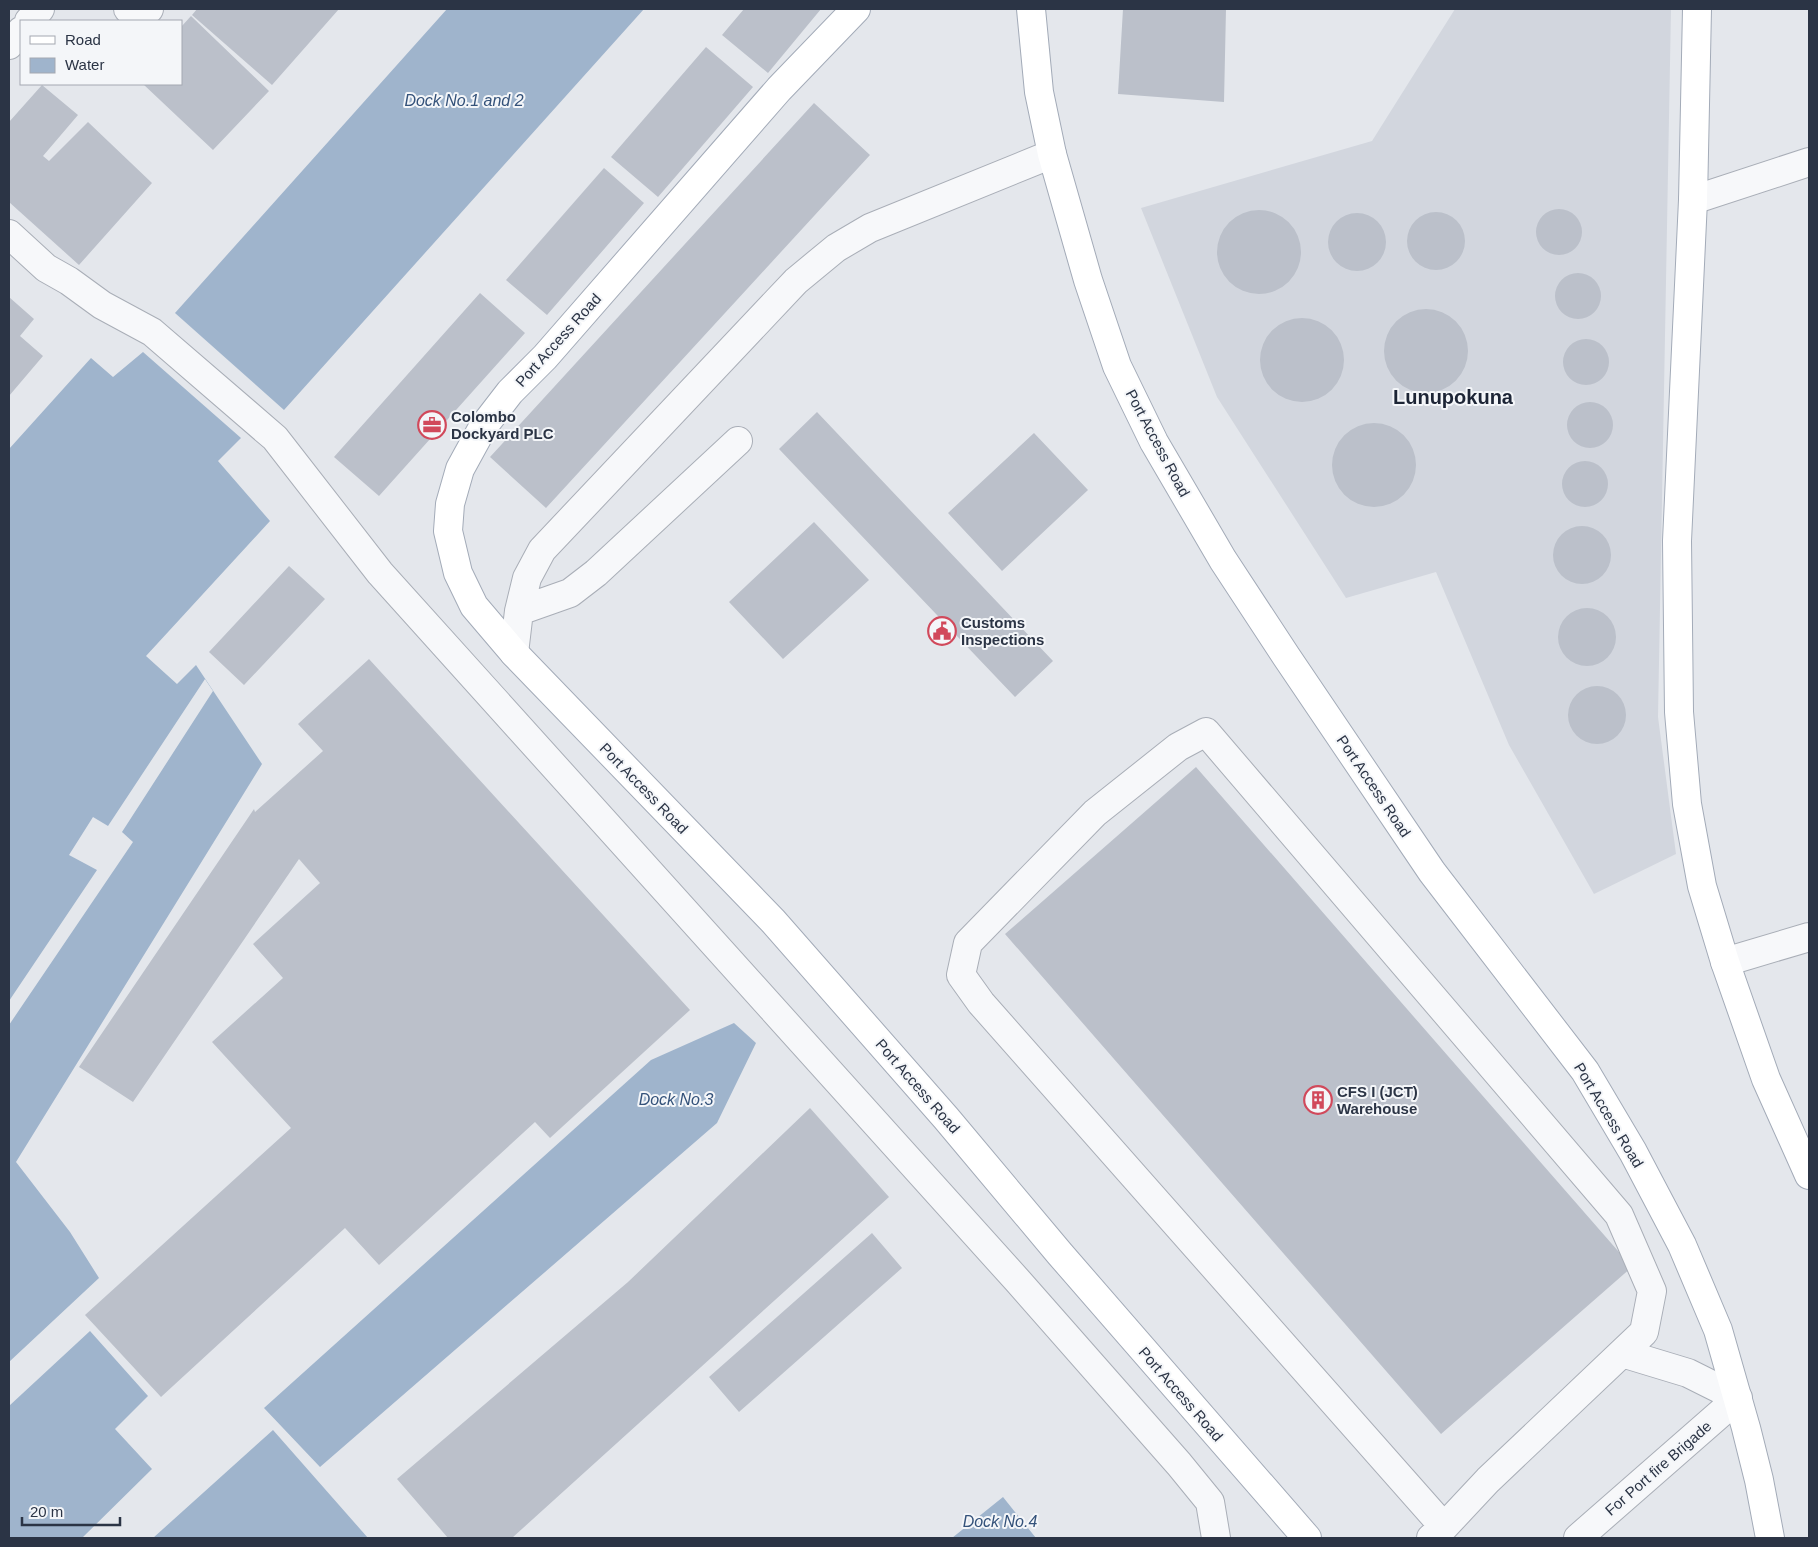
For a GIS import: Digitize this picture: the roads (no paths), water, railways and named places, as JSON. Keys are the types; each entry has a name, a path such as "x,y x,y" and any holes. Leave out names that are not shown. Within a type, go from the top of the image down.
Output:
{"main road":[{"name":"Port Access Road","path":"856,9 779,89 545,357 510,392 483,427 460,469 450,504 448,531 458,573 474,606 514,653 779,928 946,1118 1306,1538"},
{"name":"Port Access Road","path":"1031,9 1039,92 1052,154 1085,271 1118,366 1154,442 1223,560 1286,656 1427,864 1585,1071 1633,1152 1682,1245 1718,1330 1759,1480 1770,1538"},
{"path":"1697,9 1693,200 1677,541 1679,712 1687,804 1702,886 1725,962 1766,1079 1809,1175"}],"street":[{"path":"30,20 40,9"},
{"path":"128,9 144,11 149,9"},
{"path":"9,45 20,32"},
{"path":"514,653 518,611 526,578 542,550 796,280 836,248 870,228 1052,154"},
{"path":"1693,200 1809,162"},
{"path":"9,234 46,268 69,281 102,305 152,332 275,438 386,581 1017,1280 1179,1464 1210,1502 1216,1538"},
{"path":"518,611 570,594 596,573 738,441"},
{"path":"1206,732 1619,1215 1652,1291 1644,1332 1488,1480 1437,1533 981,1003 961,975 968,943 1095,813 1178,747 1206,732"},
{"path":"1725,962 1809,937"},
{"path":"1622,1353 1688,1374 1738,1398"},
{"name":"For Port fire Brigade","path":"1578,1538 1738,1398"}],"water":[{"name":"Dock No.1 and 2","path":"447,9 644,9 284,410 175,313"},
{"path":"143,352 241,438 218,461 270,521 146,656 177,684 196,665 262,764 16,1162 70,1232 99,1278 9,1362 9,449 91,358 113,377"},
{"name":"Dock No.3","path":"734,1023 756,1043 717,1123 320,1467 264,1408 651,1060"},
{"path":"90,1331 148,1396 115,1429 152,1469 82,1538 9,1538 9,1406"},
{"path":"273,1430 368,1538 153,1538"},
{"name":"Dock No.4","path":"1003,1497 1036,1538 952,1538"}],"place":[{"name":"Colombo Dockyard PLC","path":"432,425"},
{"name":"Customs Inspections","path":"942,631"},
{"name":"CFS I (JCT) Warehouse","path":"1318,1100"}],"district":[{"name":"Lunupokuna","path":"1453,397"}]}
